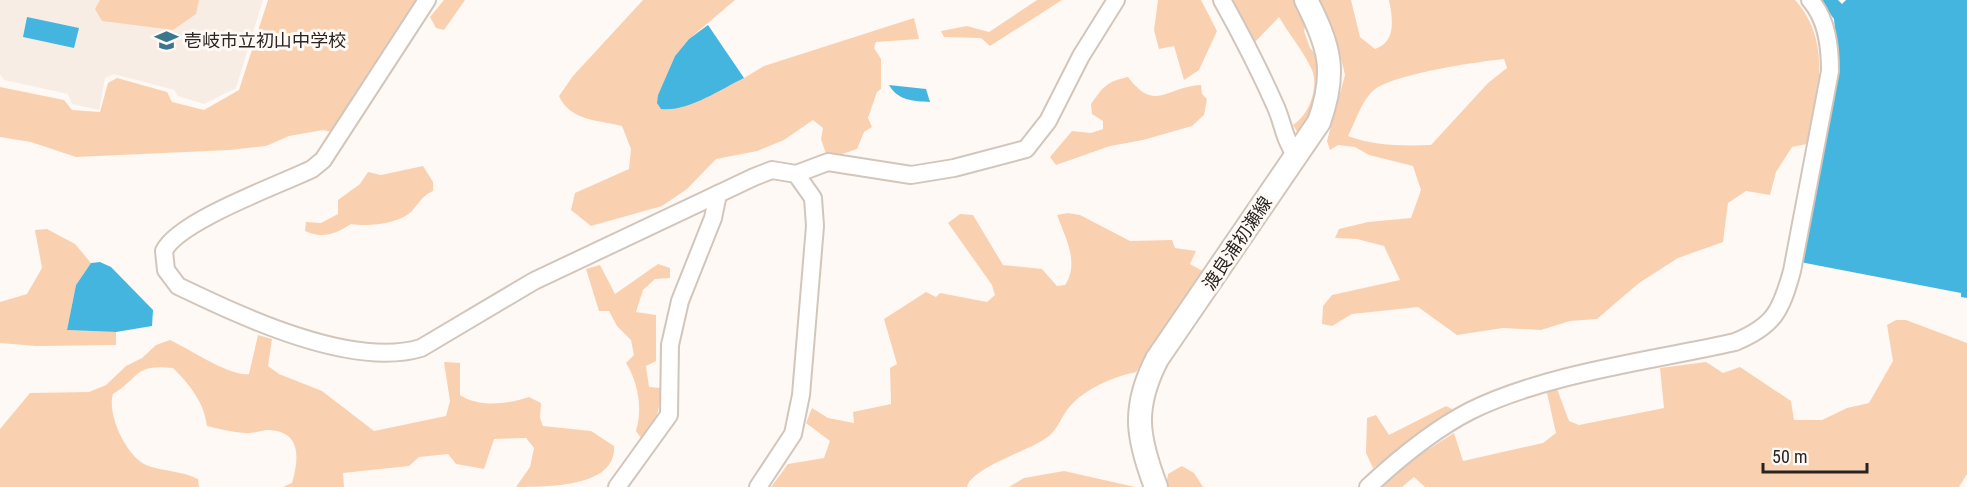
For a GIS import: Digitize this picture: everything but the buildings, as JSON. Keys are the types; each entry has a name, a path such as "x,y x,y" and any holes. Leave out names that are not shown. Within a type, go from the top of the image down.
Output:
{"main road":[{"name":"渡良浦初瀬線","path":"1156,487 1140,423 1143,390 1157,359 1319,122 1331,78 1325,46 1306,0"}],"street":[{"path":"427,0 323,160 312,169 197,222 168,242 164,260 170,278 178,286 270,328 371,353 406,352 421,348 534,281 772,170 796,174 828,162 911,175 976,163 1026,149 1048,121 1081,56 1116,0"},
{"path":"1222,0 1263,78 1278,111 1288,145 1296,156"},
{"path":"1368,487 1391,465 1431,436 1467,413 1490,402 1569,378 1735,342 1755,334 1768,324 1784,300 1792,271 1830,71 1830,49 1826,33 1819,13 1810,0"},
{"path":"758,487 793,434 801,396 815,226 813,198 796,174"},
{"path":"617,487 669,415 673,334 680,301 713,218 718,194"}],"shaded area":[{"name":"壱岐市立初山中学校","path":"0,0 263,0 236,88 204,104 178,96 174,90 114,74 105,78 99,110 72,104 68,94 4,80 0,74"},
{"path":"100,0 199,0 196,14 173,30 102,21 95,9"},
{"path":"268,0 416,0 351,108 331,132 323,130 289,136 266,146 230,150 76,157 31,142 0,137 0,87 64,100 72,110 100,112 108,83 117,78 167,92 172,102 204,110 239,90"},
{"path":"444,0 465,0 444,30 436,28 430,17"},
{"path":"643,0 735,0 689,39 675,56 658,95 744,78 764,66 914,18 919,39 876,42 874,48 881,59 881,89 877,92 868,118 872,127 864,132 857,149 839,155 826,154 821,139 823,128 813,120 784,140 757,151 716,159 687,189 662,206 591,226 571,210 575,193 629,169 631,149 622,126 578,115 564,104 559,96 573,76"},
{"path":"1037,0 1062,0 990,46 981,38 944,37 941,31 967,26 989,32"},
{"path":"1158,0 1201,0 1217,31 1199,70 1184,80 1174,46 1159,49 1154,30"},
{"path":"1230,0 1294,0 1306,23 1304,31 1310,48 1318,56 1320,68 1316,114 1299,135 1293,125 1304,115 1313,93 1314,77 1309,63 1279,17 1255,42"},
{"path":"1316,0 1351,0 1360,37 1375,49 1382,46 1390,36 1392,22 1389,0 1795,0 1807,16 1814,33 1818,51 1818,88 1807,144 1792,147 1776,172 1770,195 1746,191 1728,203 1723,242 1678,258 1639,283 1597,319 1570,321 1541,330 1503,328 1457,335 1418,307 1352,314 1332,326 1322,324 1323,306 1332,295 1400,280 1384,246 1357,239 1335,238 1339,229 1368,222 1411,218 1421,190 1413,166 1369,155 1355,147 1338,145 1330,150 1327,141 1345,75 1339,50","holes":["1504,59 1507,68 1488,83 1431,145 1378,144 1348,136 1369,95 1397,79 1455,66"]},
{"path":"1128,77 1137,88 1153,96 1201,85 1202,94 1207,99 1204,115 1192,126 1143,140 1110,146 1056,165 1050,157 1072,131 1091,133 1103,129 1103,121 1092,114 1091,104 1106,86"},
{"path":"423,166 433,182 433,191 424,197 412,211 399,219 366,225 351,224 323,235 305,231 306,222 321,223 338,214 338,200 360,184 368,172 381,175"},
{"path":"1068,213 1080,215 1130,241 1172,240 1175,248 1196,251 1190,264 1206,273 1136,372 1110,380 1085,393 1071,405 1048,436 1035,445 978,473 967,487 771,487 788,464 824,458 830,441 806,423 812,408 828,418 854,423 853,412 891,404 890,368 897,364 884,319 926,292 936,297 940,293 987,302 995,295 992,285 948,223 960,214 973,215 1003,265 1042,269 1057,286 1065,285 1071,268 1070,250 1057,215"},
{"path":"47,229 75,244 91,263 76,285 67,330 116,332 116,345 36,346 0,343 0,302 27,294 42,268 35,230"},
{"path":"658,264 670,268 670,278 655,279 643,290 636,312 656,315 656,361 646,366 649,387 661,388 655,422 641,438 636,431 639,414 638,396 634,379 626,363 634,355 631,340 617,326 609,311 599,311 586,269 600,265 615,294"},
{"path":"1896,320 1906,320 1967,343 1967,474 1959,487 1425,487 1414,477 1402,487 1380,487 1410,461 1454,433 1463,461 1543,443 1556,433 1547,393 1557,389 1569,421 1579,425 1664,408 1660,368 1706,362 1723,373 1740,367 1791,401 1794,420 1822,420 1847,408 1869,403 1893,361 1887,325"},
{"path":"258,335 272,339 268,366 279,374 322,391 374,431 446,416 450,401 444,362 460,363 460,395 476,402 494,404 529,397 541,403 540,418 543,426 591,431 614,446 612,460 605,470 578,482 516,487 530,467 534,448 526,438 494,439 484,469 456,464 448,454 419,457 409,466 343,473 344,487 283,487 292,483 296,465 295,448 287,435 268,430 245,433 207,426 203,409 190,387 173,368 160,367 138,373 113,394 115,422 124,442 137,459 149,466 198,479 199,487 0,487 0,429 30,393 89,392 106,385 126,366 142,358 156,345 170,340 220,367 241,374 249,374"},
{"path":"1446,406 1454,410 1373,468 1366,453 1367,418 1376,415 1389,435"},
{"path":"1182,466 1194,473 1203,487 1166,487 1168,474"},
{"path":"1064,471 1135,487 1009,487 1024,478"}],"water":[{"path":"1820,0 1838,0 1842,4 1846,0 1967,0 1967,298 1961,297 1961,293 1800,262 1838,60 1834,19"},
{"path":"27,17 79,28 74,48 23,37"},
{"path":"708,25 744,78 693,104 661,109 657,103 658,95 675,56 689,39"},
{"path":"889,85 926,89 930,102 902,97"},
{"path":"100,262 111,267 153,310 152,326 116,332 67,330 76,285 91,263"}],"place":[{"name":"壱岐市立初山中学校","path":"166,40"}]}
